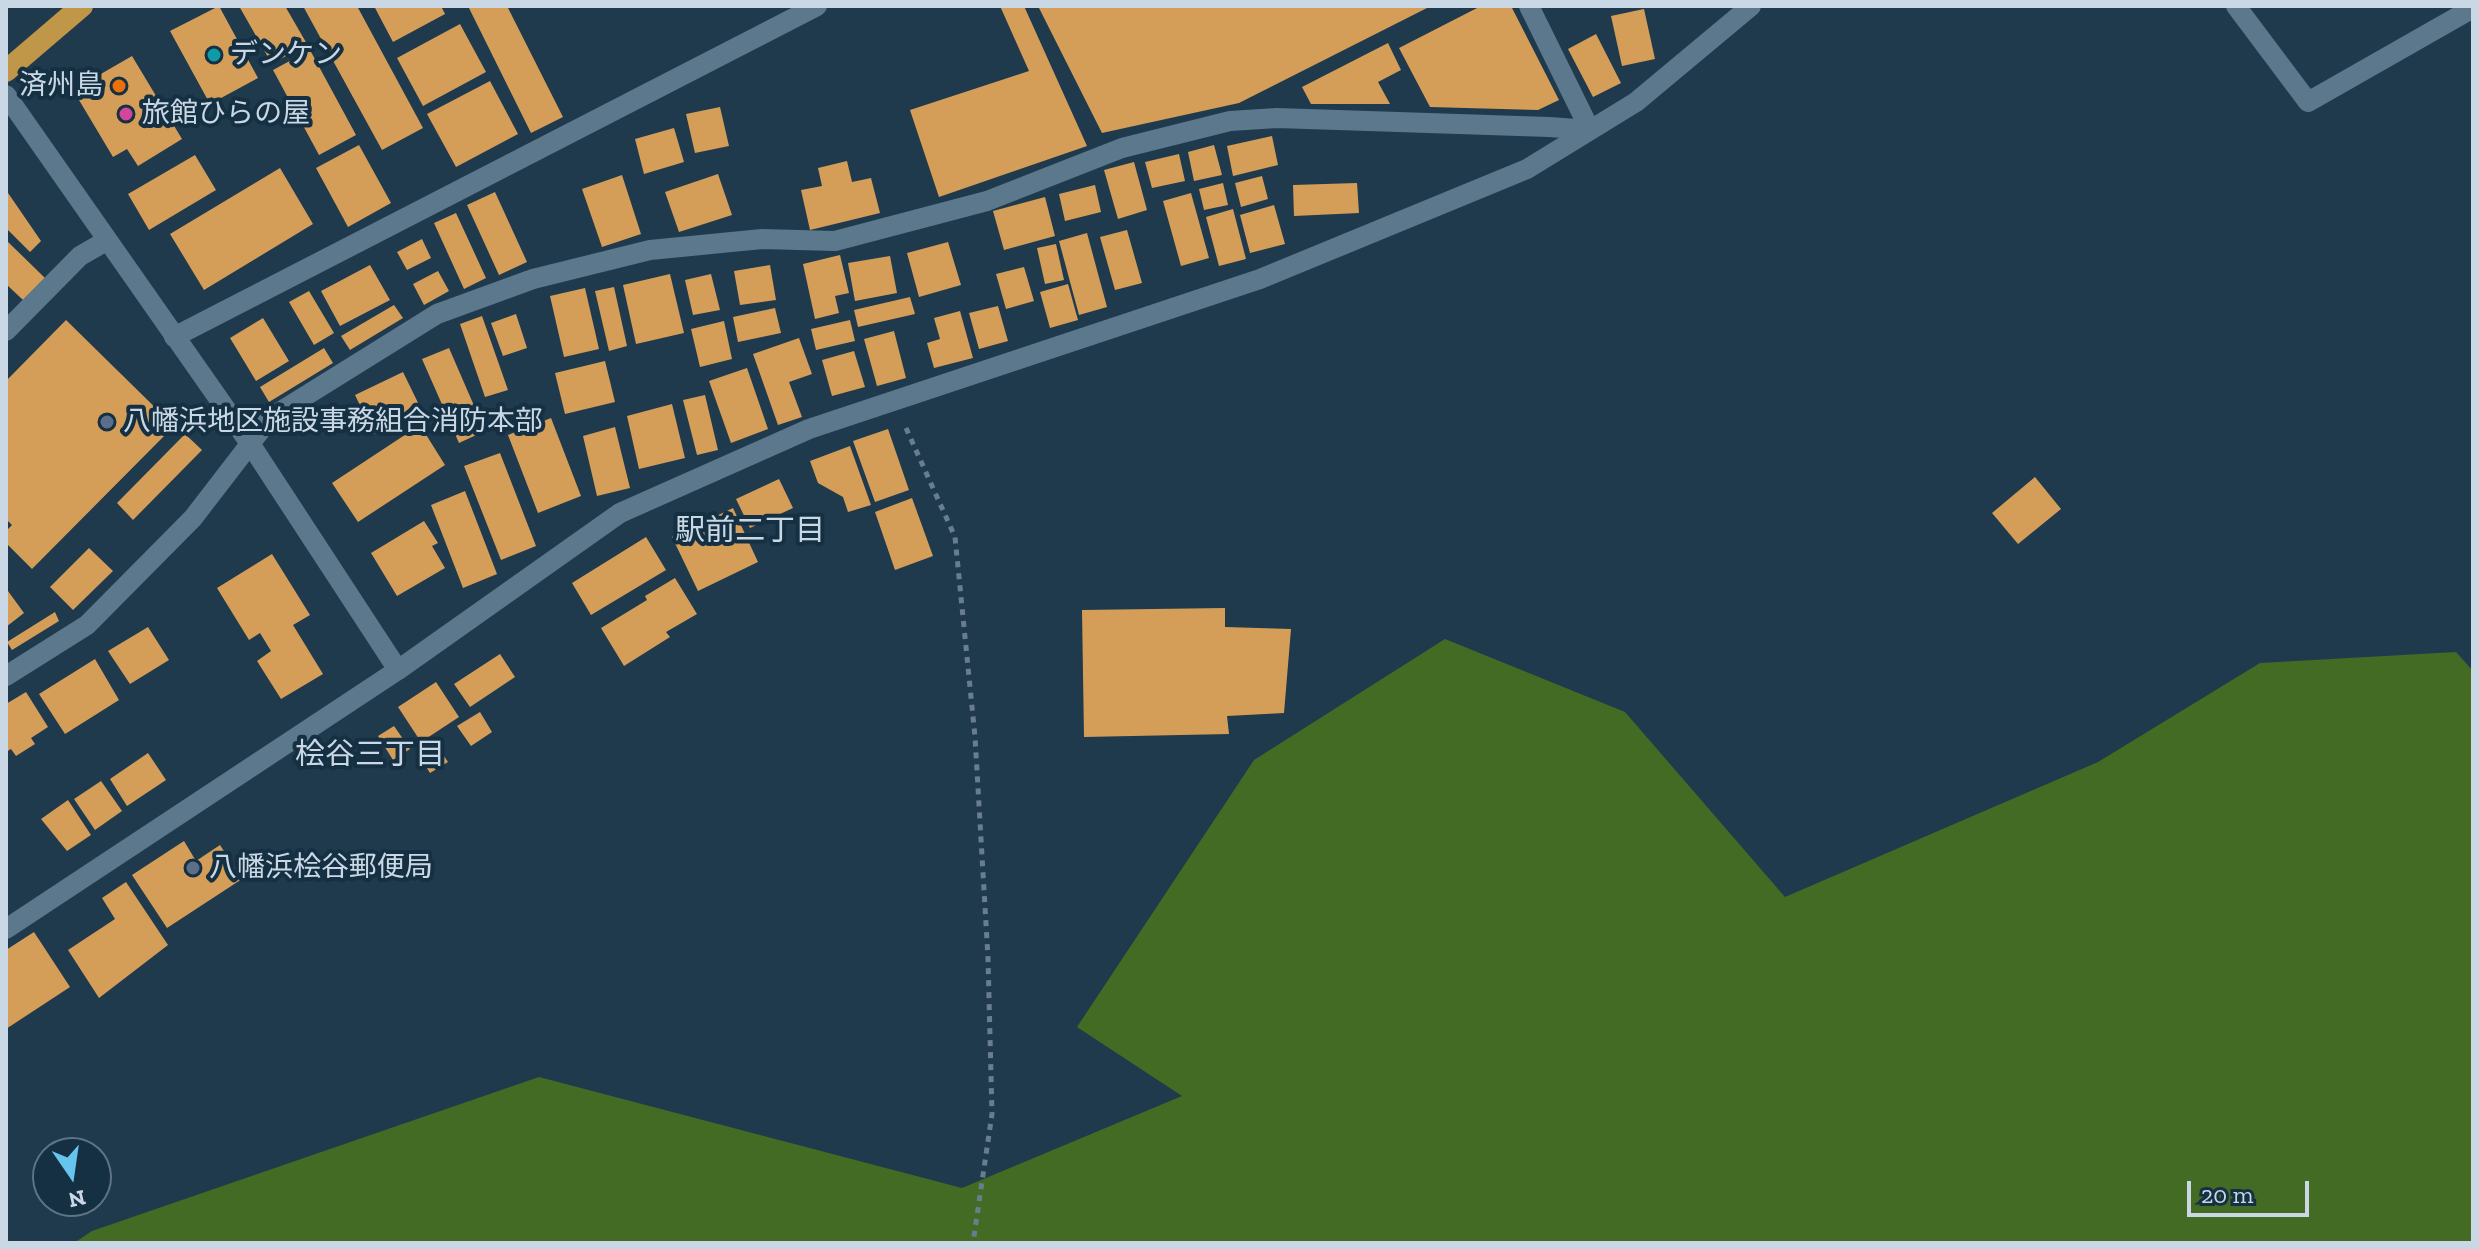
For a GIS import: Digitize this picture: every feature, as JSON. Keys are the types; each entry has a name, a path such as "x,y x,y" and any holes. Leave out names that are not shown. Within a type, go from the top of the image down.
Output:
{"highway":[{"path":"6,71 82,6"}],"street":[{"path":"174,337 817,6"},
{"path":"1529,6 1590,130"},
{"path":"6,929 398,670 620,513 809,429 1260,279 1527,169 1636,102 1751,6"},
{"path":"2236,6 2308,102 2473,8"},
{"path":"6,95 251,445 398,670"},
{"path":"6,676 87,625 193,518 270,418 437,314 533,279 650,250 762,239 835,241 987,201 1122,148 1230,121 1277,118 1590,130"},
{"path":"6,331 80,256 106,241"}],"path":[{"path":"894,402 955,537 973,722 988,958 992,1114 973,1243"}],"green space":[{"path":"1445,639 1625,712 1785,897 2098,762 2260,663 2456,652 2473,671 2473,1243 74,1243 92,1231 539,1077 962,1188 1182,1096 1077,1027 1254,760"}],"building":[{"name":"デンケン","path":"219,6 258,78 210,104 170,31"},
{"path":"239,6 285,6 307,44 272,64"},
{"path":"303,6 357,6 423,128 382,150"},
{"path":"374,6 441,6 445,14 393,42"},
{"path":"468,6 507,6 563,117 531,133"},
{"path":"1000,6 1024,6 1087,146 939,197 910,110 1029,71"},
{"path":"1038,6 1427,8 1239,103 1102,133"},
{"path":"1481,6 1511,6 1559,100 1538,110 1430,107 1399,48"},
{"path":"1644,9 1655,59 1622,66 1611,16"},
{"path":"460,24 486,72 423,106 397,58"},
{"path":"1596,34 1621,83 1593,97 1568,49"},
{"path":"1388,43 1401,70 1378,82 1390,104 1311,104 1302,87"},
{"path":"310,50 356,135 319,155 273,70"},
{"path":"132,56 182,139 138,166 127,149 113,157 76,95 87,82"},
{"path":"490,81 518,134 456,167 427,114"},
{"path":"720,107 729,146 695,153 686,114"},
{"path":"674,128 684,162 644,174 635,139"},
{"path":"1272,136 1278,165 1233,176 1227,146"},
{"path":"359,145 391,203 348,227 316,168"},
{"path":"1214,145 1222,175 1194,181 1188,152"},
{"path":"1179,154 1185,181 1152,188 1145,162"},
{"path":"195,155 216,190 149,230 128,194"},
{"path":"847,161 852,182 871,178 880,213 810,230 801,190 822,186 818,168"},
{"path":"1134,162 1147,210 1118,219 1104,170"},
{"path":"280,168 313,224 204,290 170,234"},
{"path":"718,174 732,215 679,232 665,192"},
{"path":"622,175 641,234 602,247 582,189"},
{"path":"1262,176 1268,199 1241,207 1235,183"},
{"path":"1223,183 1228,205 1204,210 1199,189"},
{"path":"1357,183 1359,213 1294,216 1293,185"},
{"path":"1095,185 1101,212 1065,221 1059,194"},
{"path":"6,190 41,241 30,252 6,228"},
{"path":"495,192 527,262 499,275 467,205"},
{"path":"1191,193 1209,258 1181,266 1163,201"},
{"path":"1045,197 1055,236 1004,250 993,211"},
{"path":"1274,205 1285,244 1250,253 1240,215"},
{"path":"1233,209 1246,259 1219,266 1206,217"},
{"path":"456,213 486,278 464,289 434,223"},
{"path":"1127,230 1142,283 1115,290 1100,237"},
{"path":"1087,233 1107,307 1079,315 1059,241"},
{"path":"422,239 431,258 407,270 397,252"},
{"path":"6,240 45,278 23,300 6,284"},
{"path":"948,242 961,285 919,297 907,253"},
{"path":"1056,244 1064,280 1045,284 1037,248"},
{"path":"840,255 849,293 835,296 839,313 815,319 803,264"},
{"path":"890,256 897,293 855,301 848,263"},
{"path":"370,265 390,300 340,326 321,291"},
{"path":"770,265 776,300 740,305 734,271"},
{"path":"1024,267 1034,301 1006,309 996,274"},
{"path":"438,271 449,291 424,305 413,284"},
{"path":"670,274 684,333 636,344 623,285"},
{"path":"711,274 720,310 693,315 685,280"},
{"path":"1068,284 1078,320 1050,328 1040,292"},
{"path":"614,287 627,346 609,351 595,291"},
{"path":"585,288 599,349 564,357 550,296"},
{"path":"309,291 334,333 314,345 289,302"},
{"path":"910,297 915,314 858,327 854,310"},
{"path":"394,305 403,318 350,350 341,336"},
{"path":"998,306 1008,341 979,349 969,313"},
{"path":"775,308 781,333 738,342 733,317"},
{"path":"960,311 973,358 934,368 927,343 940,339 934,318"},
{"path":"516,314 527,348 503,356 491,323"},
{"path":"482,316 508,390 485,397 460,324"},
{"path":"263,318 289,361 256,381 230,338"},
{"path":"66,320 174,426 32,569 6,543 6,531 12,525 6,519 6,381"},
{"path":"850,320 855,341 816,350 811,329"},
{"path":"724,321 732,359 700,367 691,329"},
{"path":"894,331 906,378 877,386 864,339"},
{"path":"799,338 812,374 789,382 802,417 778,425 753,354"},
{"path":"324,348 333,363 269,402 260,387"},
{"path":"449,348 485,431 459,443 422,359"},
{"path":"854,351 865,387 832,396 822,360"},
{"path":"605,361 615,402 565,414 555,373"},
{"path":"747,368 768,429 731,443 709,381"},
{"path":"403,372 422,411 374,434 355,395"},
{"path":"705,395 718,450 697,455 683,400"},
{"path":"672,404 685,458 639,469 627,416"},
{"path":"551,418 581,496 538,513 508,435"},
{"path":"420,425 445,465 358,522 332,483"},
{"path":"615,427 630,488 597,496 583,436"},
{"path":"888,429 909,490 875,502 853,441"},
{"path":"185,434 202,450 133,520 117,503"},
{"path":"850,446 871,505 848,512 843,497 818,483 810,461"},
{"path":"500,453 536,546 501,560 464,466"},
{"path":"2035,477 2061,509 2018,544 1992,513"},
{"path":"779,479 793,508 750,528 736,499"},
{"path":"465,491 497,574 463,588 431,505"},
{"path":"912,498 933,556 895,570 875,512"},
{"path":"733,508 758,562 698,591 672,537"},
{"path":"424,521 438,543 432,546 445,568 397,596 371,553"},
{"path":"646,537 666,570 591,615 572,583"},
{"path":"89,548 113,571 73,610 50,587"},
{"path":"272,554 310,615 293,625 323,674 281,699 257,661 271,651 260,633 249,640 217,588"},
{"path":"675,578 697,614 666,632 670,637 624,666 601,628 647,600 645,596"},
{"path":"8,591 24,613 6,627 6,593"},
{"path":"1225,608 1225,627 1291,629 1284,713 1227,716 1229,734 1084,737 1082,610"},
{"path":"55,612 59,621 12,650 7,642"},
{"path":"148,627 169,660 130,684 108,651"},
{"path":"500,654 515,677 470,707 454,684"},
{"path":"95,659 119,700 65,734 39,694"},
{"path":"436,682 459,717 421,742 398,707"},
{"path":"26,692 48,727 31,738 35,744 16,756 11,749 6,752 6,704"},
{"path":"480,712 492,732 471,746 457,726"},
{"path":"394,726 410,749 393,760 378,736"},
{"path":"435,743 448,762 430,773 418,754"},
{"path":"148,753 166,780 127,806 110,779"},
{"path":"101,781 122,811 95,830 74,799"},
{"path":"68,800 91,835 67,851 41,819"},
{"path":"184,841 196,861 220,845 242,879 167,928 132,875"},
{"path":"126,882 168,945 99,998 68,950 115,919 102,898"},
{"path":"34,932 70,987 6,1029 6,950"}],"place":[{"name":"デンケン","path":"214,55"},
{"name":"済州島","path":"119,86"},
{"name":"旅館ひらの屋","path":"126,114"},
{"name":"八幡浜地区施設事務組合消防本部","path":"107,422"},
{"name":"八幡浜桧谷郵便局","path":"193,868"}],"district":[{"name":"駅前二丁目","path":"750,531"},
{"name":"桧谷三丁目","path":"370,755"}]}
